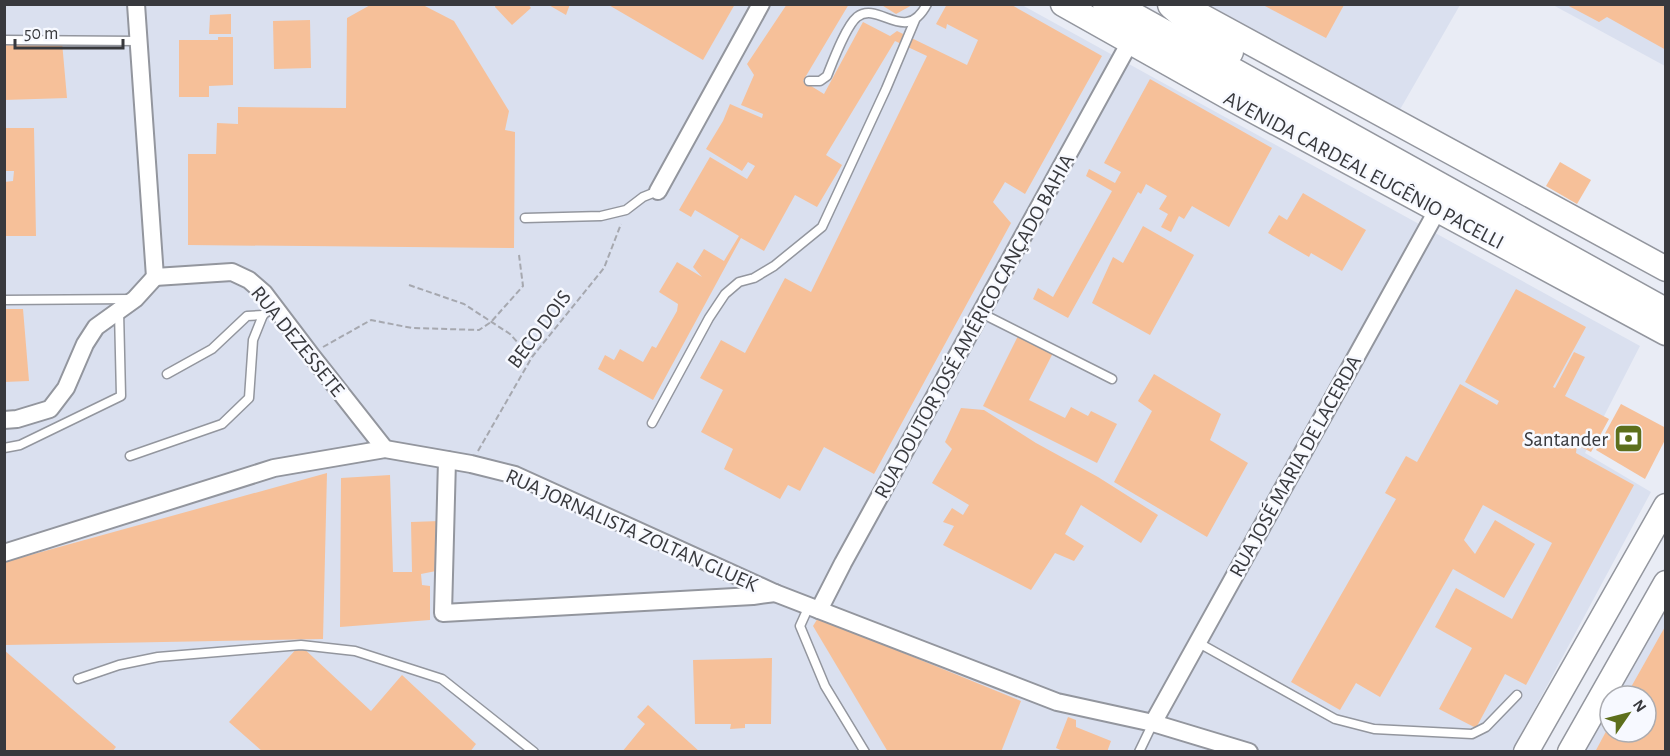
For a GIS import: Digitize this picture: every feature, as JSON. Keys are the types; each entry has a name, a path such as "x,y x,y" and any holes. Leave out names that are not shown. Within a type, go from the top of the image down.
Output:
{"highway":[{"path":"1099,4 1222,87 1232,99"},
{"name":"AVENIDA CARDEAL EUGÊNIO PACELLI","path":"1108,4 1665,291"},
{"name":"AVENIDA CARDEAL EUGÊNIO PACELLI","path":"1145,4 1228,51 1349,128 1665,314"},
{"path":"1173,4 1228,51"}],"main road":[{"name":"AVENIDA CARDEAL EUGÊNIO PACELLI","path":"1062,4 1232,99 1665,333"},
{"path":"1180,4 1665,269"},
{"path":"1526,752 1665,506"},
{"path":"1570,752 1665,583"}],"street":[{"path":"4,420 17,419 50,409 66,388 85,344 96,327 135,299 154,277 136,4"},
{"path":"658,191 761,4"},
{"name":"RUA DOUTOR JOSÉ AMÉRICO CANÇADO BAHIA","path":"814,608 843,563 1130,42"},
{"name":"RUA JOSÉ MARIA DE LACERDA","path":"1153,723 1438,209"},
{"name":"RUA DEZESSETE","path":"154,277 232,272 249,280 264,293 269,311 310,355 386,448"},
{"name":"RUA JORNALISTA ZOLTAN GLUEK","path":"4,553 274,468 386,448 471,464 515,476 775,593 1057,702 1153,723 1249,752"},
{"path":"447,460 442,613 741,597 775,593"}],"lane":[{"path":"652,423 709,318 725,294 739,282 754,278 774,266 822,228 915,20 927,4"},
{"path":"809,81 820,81 827,76 851,24 859,15 872,13 897,22 915,20"},
{"path":"4,40 139,41"},
{"path":"525,218 602,216 626,210 643,197 658,191"},
{"path":"4,300 135,299"},
{"path":"4,448 20,445 121,396 118,310"},
{"path":"167,374 212,349 247,316 269,311"},
{"path":"130,456 222,424 249,398 253,340 269,311"},
{"path":"981,313 1112,379"},
{"path":"814,608 800,626 825,686 865,752"},
{"path":"1197,642 1335,719 1374,729 1472,734 1486,728 1517,695"},
{"path":"78,679 119,665 158,657 301,645 355,651 442,679 534,752"},
{"path":"1139,752 1153,723"}],"path":[{"name":"BECO DOIS","path":"471,464 532,357 604,268 626,210"},
{"path":"310,355 371,320 412,328 478,330 491,322 523,286 519,255"},
{"path":"409,285 464,304 510,334 532,357"}],"shaded area":[{"path":"4,5 1022,5 1640,346 1585,453 1651,492 1512,751 5,751"},
{"path":"1198,5 1460,5 1398,113"},
{"path":"1553,5 1665,5 1665,66"},
{"path":"1665,611 1665,751 1584,752 1598,728 1598,744 1658,744 1658,684 1624,684"}],"building":[{"path":"372,4 421,4 454,21 509,111 505,130 515,132 514,248 188,245 188,154 216,154 217,123 238,124 238,107 346,108 347,18"},
{"path":"496,4 528,4 531,8 512,25 495,7"},
{"path":"547,4 570,4 566,15"},
{"path":"607,4 735,4 703,60"},
{"path":"787,4 849,4 803,81 824,94 863,22 890,36 897,31 967,65 978,40 947,24 946,29 936,24 947,4 1010,4 1102,56 1025,194 1005,182 993,202 1011,223 874,474 824,447 800,491 788,485 780,499 724,469 733,449 701,432 723,390 700,378 721,340 745,353 785,278 811,292 927,56 895,41 826,155 842,165 817,207 795,195 764,251 741,238 653,400 598,369 605,355 614,360 620,349 643,362 652,346 656,348 677,311 678,304 659,292 677,262 702,277 693,267 704,249 724,261 739,236 695,210 691,217 679,210 710,157 747,179 755,166 748,162 742,171 706,149 723,121 730,104 762,118 763,114 741,105 754,75 747,64"},
{"path":"880,4 914,4 896,14"},
{"path":"1565,4 1666,4 1666,50 1607,17 1599,22"},
{"path":"1263,5 1344,5 1326,38"},
{"path":"231,14 231,34 209,34 210,15"},
{"path":"310,20 311,68 274,69 273,21"},
{"path":"218,37 233,37 233,85 209,86 209,97 179,97 179,40 218,40"},
{"path":"62,42 67,98 4,100 4,43"},
{"path":"1150,79 1272,148 1229,227 1192,206 1184,219 1179,216 1171,232 1161,227 1168,214 1159,209 1167,196 1146,184 1141,194 1138,192 1068,318 1033,299 1038,288 1053,297 1112,191 1086,176 1089,169 1115,183 1121,172 1104,163"},
{"path":"4,128 34,128 36,236 4,236 4,182 13,181 14,171 4,171"},
{"path":"1560,162 1591,180 1577,204 1546,186"},
{"path":"1303,193 1366,230 1342,271 1311,253 1309,257 1268,233 1279,215 1287,220"},
{"path":"1143,226 1194,255 1150,335 1092,303 1113,257 1123,263"},
{"path":"1516,289 1586,327 1553,387 1555,388 1574,352 1585,357 1565,396 1609,419 1591,452 1577,445 1576,453 1634,485 1526,685 1505,674 1476,728 1439,709 1472,648 1435,627 1456,588 1512,619 1552,543 1483,505 1464,540 1475,554 1495,520 1535,544 1504,598 1453,569 1380,697 1356,683 1340,710 1291,682 1396,499 1385,493 1406,456 1417,462 1460,384 1497,405 1499,401 1465,382"},
{"path":"4,309 23,309 29,381 4,382"},
{"path":"1019,334 1054,351 1029,400 1065,418 1071,407 1088,416 1091,411 1117,424 1097,463 983,406"},
{"path":"1154,374 1221,414 1210,440 1248,463 1207,537 1114,482 1152,411 1138,401"},
{"path":"1621,404 1666,428 1666,438 1645,479 1596,450"},
{"path":"961,408 984,410 1158,515 1141,543 1081,505 1065,534 1084,546 1074,561 1055,553 1031,590 943,545 954,526 943,522 952,508 963,515 969,505 932,483 952,449 945,442"},
{"path":"327,473 323,639 5,645 5,562"},
{"path":"390,475 393,572 412,572 411,522 440,521 441,570 421,574 422,585 430,586 430,620 340,627 341,478"},
{"path":"818,618 1021,701 1001,752 888,752 813,626"},
{"path":"1666,625 1666,752 1595,752 1599,744 1658,744 1658,684 1633,684"},
{"path":"300,645 371,711 402,675 476,744 470,752 263,752 229,722"},
{"path":"4,650 116,747 112,752 4,752"},
{"path":"772,658 771,724 745,724 745,728 730,729 731,724 695,724 693,660"},
{"path":"648,705 700,752 622,752 645,724 637,717"},
{"path":"1068,717 1076,720 1076,727 1111,741 1107,752 1065,752 1056,748"}],"place":[{"name":"Santander","path":"1629,439"}]}
